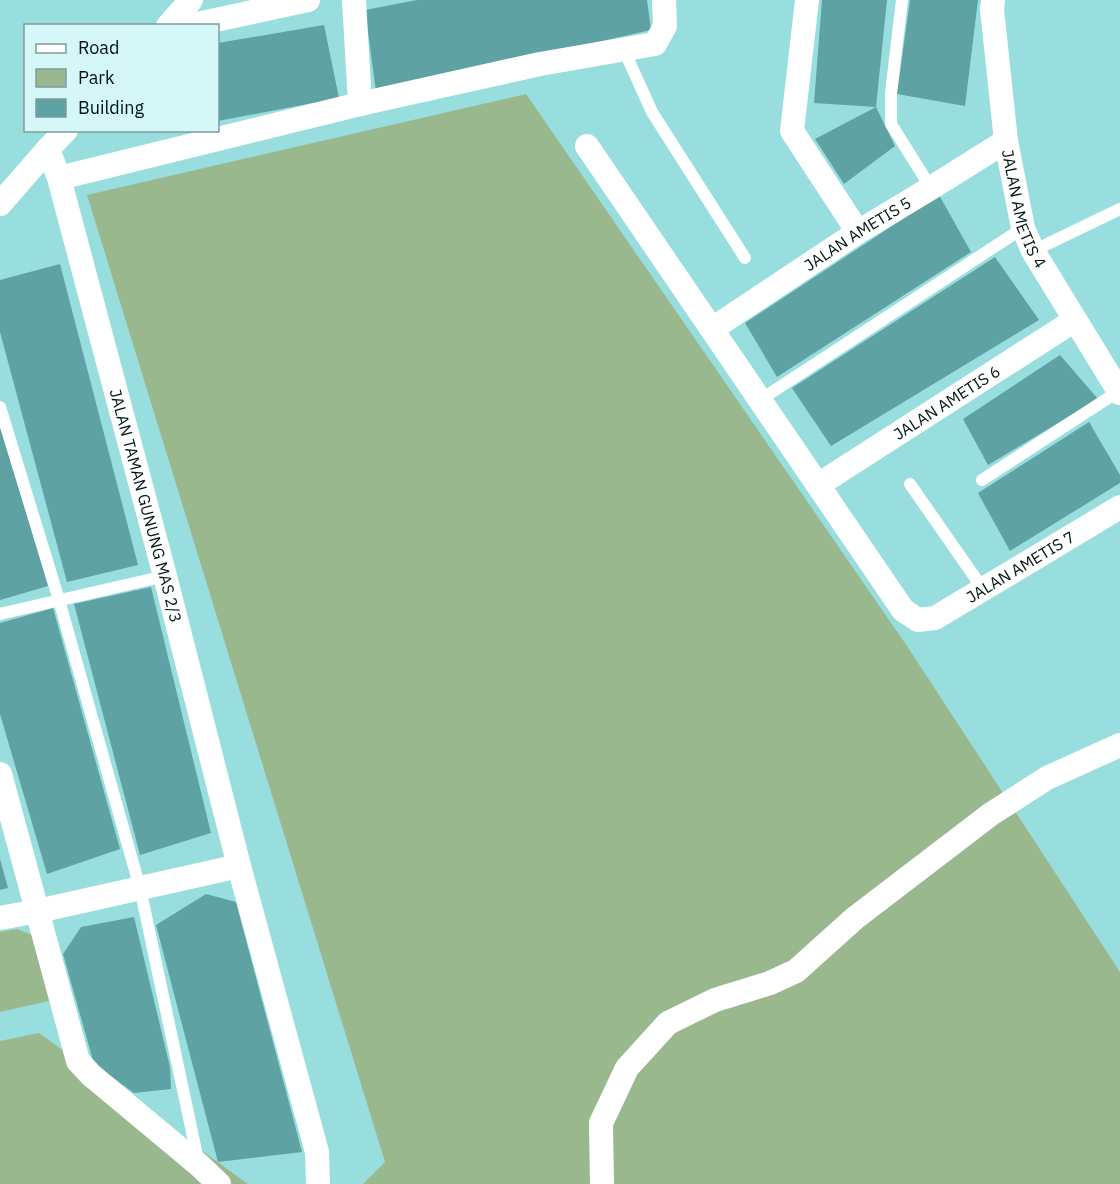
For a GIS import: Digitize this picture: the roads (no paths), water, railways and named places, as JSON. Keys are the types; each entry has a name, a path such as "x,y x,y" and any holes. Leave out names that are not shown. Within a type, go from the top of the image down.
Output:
{"street":[{"path":"170,24 191,0"},
{"path":"197,24 308,0"},
{"path":"354,0 360,104"},
{"path":"59,178 360,104 540,64 655,45 665,26 664,0"},
{"path":"807,0 792,131 858,232"},
{"name":"JALAN AMETIS 4","path":"993,0 992,10 1006,141 1023,228 1033,250 1120,392"},
{"path":"0,204 64,132"},
{"name":"JALAN AMETIS 5","path":"712,329 858,232 1006,141"},
{"path":"587,146 818,486"},
{"name":"JALAN TAMAN GUNUNG MAS 2/3","path":"48,148 59,178 165,576 239,866 317,1152 318,1184"},
{"name":"JALAN AMETIS 6","path":"818,486 1075,320"},
{"name":"JALAN AMETIS 7","path":"818,486 903,610 918,620 935,618 1120,507"},
{"path":"602,1184 601,1123 627,1068 668,1023 715,1000 770,983 796,971 855,918 991,814 1047,778 1120,745"},
{"path":"0,774 78,1060 91,1075 219,1184"},
{"path":"0,918 239,866"}],"lane":[{"path":"902,0 891,93 891,124 931,188"},
{"path":"624,50 652,112 745,258"},
{"path":"1033,250 1120,210"},
{"path":"760,400 1023,228"},
{"path":"982,480 1120,392"},
{"path":"0,407 59,600 140,888 199,1165"},
{"path":"910,484 983,589"},
{"path":"0,614 165,576"}]}
